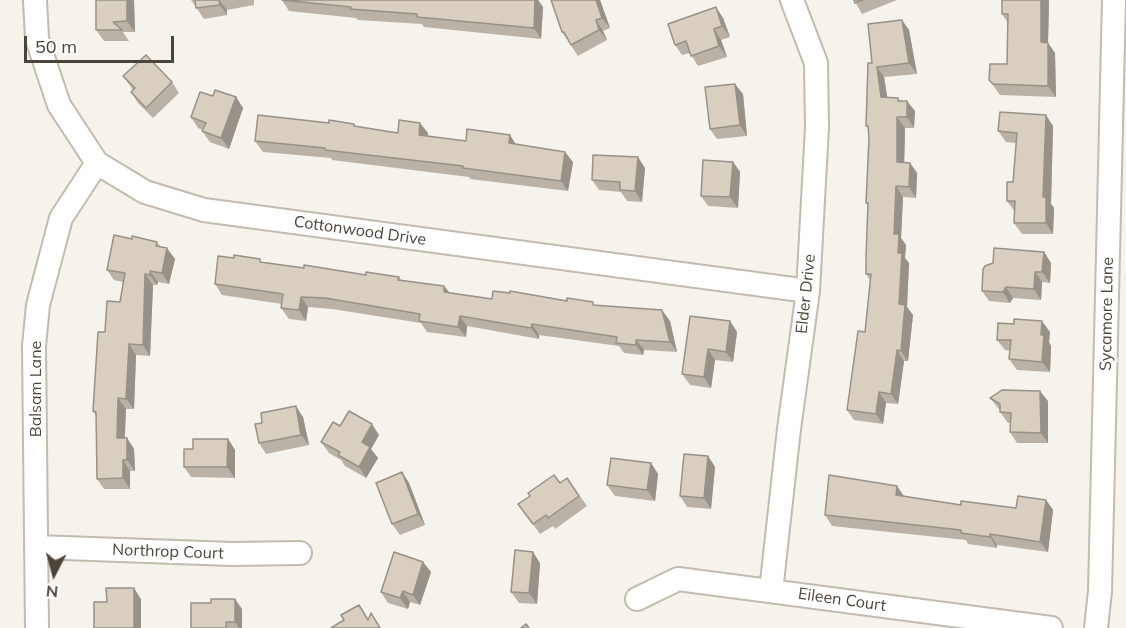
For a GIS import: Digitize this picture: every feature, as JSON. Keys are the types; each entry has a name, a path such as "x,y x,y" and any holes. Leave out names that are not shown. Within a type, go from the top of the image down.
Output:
{"street":[{"name":"Cottonwood Drive","path":"35,0 37,39 59,105 97,163 145,192 204,210 808,291"},
{"name":"Elder Drive","path":"771,591 789,429 808,291 817,128 816,63 792,0"},
{"name":"Sycamore Lane","path":"1096,628 1100,591 1114,0"},
{"name":"Balsam Lane","path":"37,628 34,346 38,305 61,218 97,163"},
{"name":"Northrop Court","path":"36,547 232,554 300,553"},
{"name":"Eileen Court","path":"637,599 678,579 1051,628"}],"building":[{"path":"96,0 127,0 127,21 113,22 122,30 96,30"},
{"path":"195,0 219,0 220,5 196,8"},
{"path":"282,0 535,0 534,28 417,17 417,14 350,9 351,7"},
{"path":"551,0 596,0 602,18 596,20 599,30 571,45 562,32"},
{"path":"1002,0 1041,0 1041,42 1048,43 1048,86 993,84 989,80 990,64 1007,64 1008,14 1002,14"},
{"path":"716,7 722,26 714,29 719,46 691,56 686,41 675,45 668,24"},
{"path":"902,20 909,63 877,67 881,97 907,101 907,117 897,117 897,162 910,163 909,187 896,186 894,234 899,234 898,253 902,253 899,304 905,305 901,351 897,350 891,394 879,392 876,414 847,410 858,331 865,332 871,274 866,274 869,138 868,126 866,126 868,63 872,63 868,24"},
{"path":"146,55 172,82 146,108 131,92 135,88 123,76"},
{"path":"735,84 740,125 710,129 705,87"},
{"path":"215,90 236,97 221,138 202,131 206,123 191,117 200,92 213,96"},
{"path":"1000,112 1046,115 1043,197 1046,197 1046,223 1014,223 1015,201 1007,201 1007,182 1013,182 1017,133 998,131"},
{"path":"258,115 329,123 329,120 398,133 399,120 420,123 419,135 466,141 467,129 510,135 509,143 565,152 561,181 463,168 463,166 255,141"},
{"path":"593,155 638,157 635,191 620,190 620,182 592,180"},
{"path":"703,160 733,162 730,197 701,196"},
{"path":"114,235 132,239 132,236 157,242 156,246 167,248 162,273 150,271 150,275 145,274 143,345 129,344 126,399 118,398 117,438 127,438 127,460 123,460 123,478 97,479 96,412 93,411 98,332 105,332 107,301 120,302 125,273 107,270"},
{"path":"994,248 1044,252 1042,272 1035,272 1034,289 1006,287 1003,292 982,291 983,269 993,263"},
{"path":"234,255 260,259 260,262 304,268 304,265 366,275 366,272 399,277 398,280 444,286 444,292 492,299 493,291 510,293 510,291 567,301 567,298 593,302 593,305 662,310 670,342 636,340 636,345 616,343 617,337 532,324 531,328 460,316 458,327 419,321 420,314 325,298 301,297 299,310 281,308 283,294 215,284 218,256 234,258"},
{"path":"690,316 730,321 726,352 708,349 704,377 682,374"},
{"path":"1014,319 1042,321 1041,335 1044,335 1042,362 1009,359 1011,340 997,340 998,323 1014,324"},
{"path":"1002,390 1040,391 1041,433 1010,432 1011,413 1000,412 1000,404 990,398"},
{"path":"296,406 301,435 259,443 255,424 262,423 261,413"},
{"path":"349,411 372,424 362,442 370,447 359,467 338,455 340,452 321,442 333,422 340,426"},
{"path":"193,439 228,439 227,467 184,467 184,449 193,449"},
{"path":"684,454 708,456 704,498 680,496"},
{"path":"611,458 651,463 647,490 607,485"},
{"path":"402,472 418,514 392,524 376,483"},
{"path":"554,475 560,483 567,478 579,496 548,518 546,515 533,524 518,504 530,496 528,493"},
{"path":"829,475 897,486 896,495 961,505 961,501 1016,508 1018,496 1046,500 1040,542 990,534 990,537 961,533 961,530 825,515"},
{"path":"515,550 533,552 529,593 511,592"},
{"path":"394,552 423,562 413,595 403,591 400,598 381,592"},
{"path":"106,588 134,588 134,628 94,628 94,602 107,602"},
{"path":"211,599 235,599 235,622 226,622 226,628 191,628 191,603 211,603"},
{"path":"359,605 368,620 371,613 380,628 331,628 344,620 341,615"}]}
